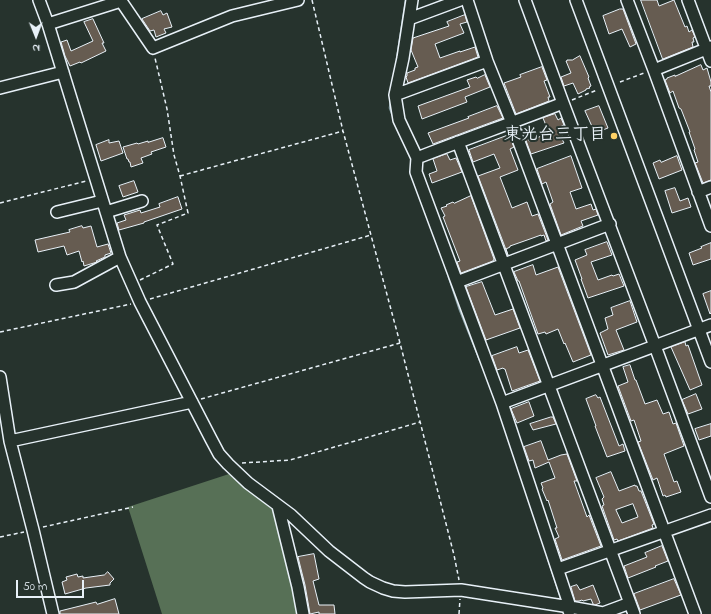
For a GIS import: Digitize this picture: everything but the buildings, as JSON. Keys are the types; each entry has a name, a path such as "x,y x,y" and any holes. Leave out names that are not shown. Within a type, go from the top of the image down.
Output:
{"street":[{"path":"39,0 48,24 120,257 140,302 211,439 219,454 228,464 248,483 291,515 329,550 370,582 393,591 461,590 569,610 603,613 630,603"},
{"path":"48,24 121,0 153,48 232,16 298,0"},
{"path":"412,0 403,58 395,95 400,120 417,158 416,172 502,403 558,569 569,610"},
{"path":"409,19 460,0"},
{"path":"467,0 487,61 512,123 695,614"},
{"path":"525,0 656,346 711,497"},
{"path":"576,0 711,362"},
{"path":"626,0 654,70 711,226"},
{"path":"688,0 709,48 711,60"},
{"path":"654,70 709,48"},
{"path":"395,95 487,61"},
{"path":"0,88 63,72"},
{"path":"417,158 563,103"},
{"path":"458,142 634,614"},
{"path":"698,192 711,187"},
{"path":"57,212 102,201"},
{"path":"106,212 142,201"},
{"path":"457,282 610,224"},
{"path":"56,285 74,282 120,257"},
{"path":"502,403 711,325"},
{"path":"0,377 10,441 53,614"},
{"path":"10,441 192,402"},
{"path":"278,506 298,587 303,614"},
{"path":"558,569 711,515"}],"path":[{"path":"312,0 343,131 400,343 454,555 461,590 459,614"},
{"path":"132,284 173,264 157,225 188,213 174,155 167,109 153,48"},
{"path":"620,82 654,70"},
{"path":"563,103 597,90"},
{"path":"180,176 343,131"},
{"path":"0,203 95,178"},
{"path":"0,332 140,302 371,235"},
{"path":"192,402 400,343"},
{"path":"228,464 290,460 420,422"},
{"path":"0,537 133,507"}],"green space":[{"path":"229,474 240,484 271,504 286,546 299,614 162,614 128,507"}],"waterway":[{"path":"397,59 406,0"},
{"path":"391,99 390,108 393,116"},
{"path":"449,277 460,310 480,360"},
{"path":"548,558 562,601"}],"place":[{"name":"東光台三丁目","path":"614,136"}]}
